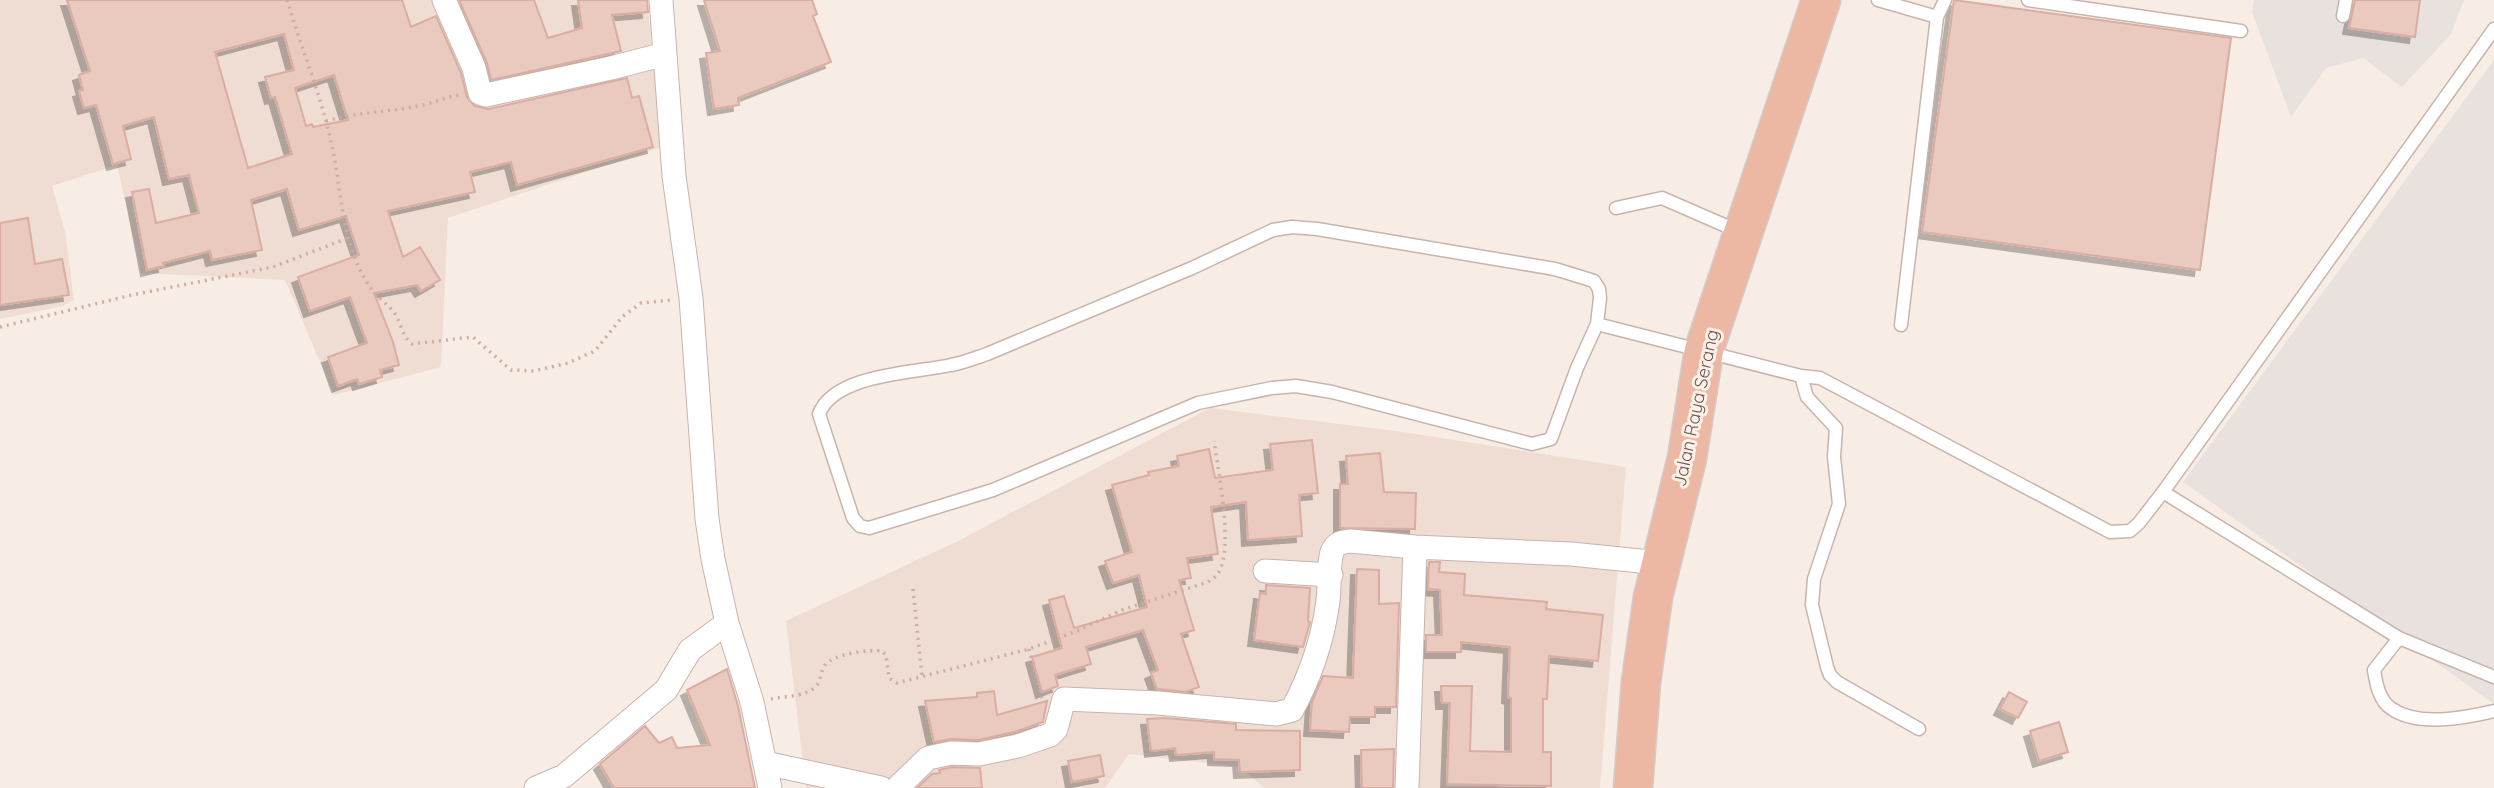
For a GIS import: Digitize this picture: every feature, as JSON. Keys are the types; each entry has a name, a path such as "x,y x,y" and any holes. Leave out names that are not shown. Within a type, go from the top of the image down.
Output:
{"highway":[{"name":"Jalan Raya Serang","path":"1633,788 1641,682 1660,563 1687,458 1704,350 1822,0"}],"street":[{"path":"444,0 469,56 480,93 486,95 505,93 665,54"},
{"path":"664,1 674,176 691,299 707,519 729,631 751,702 770,788"},
{"path":"897,788 928,758 951,753 979,754 1050,736 1056,729 1064,699 1158,703 1276,714 1292,710 1319,645 1325,623 1331,555 1340,542 1571,554 1660,563"},
{"path":"1407,788 1415,547"},
{"path":"1265,571 1331,575"},
{"path":"536,788 564,776 666,691 690,650 729,631"},
{"path":"765,764 881,788"}],"lane":[{"path":"1878,0 1937,17"},
{"path":"1901,325 1937,17 1945,0"},
{"path":"2028,0 2241,31"},
{"path":"2343,16 2346,0"},
{"path":"1597,324 1801,376 1820,378 2110,532 2130,531 2163,492 2494,29"},
{"path":"1616,208 1662,198 1743,233"},
{"path":"1317,229 1555,269 1594,281 1600,298 1597,324 1577,368 1559,424 1551,439 1542,442 1532,444 1332,392 1296,386 1272,388 1198,403 993,489 869,528 860,526 853,519 819,414 823,404 838,392 875,377 952,365 987,354 1192,268 1273,230 1317,229"},
{"path":"1801,376 1807,397 1836,428 1834,457 1839,504 1814,579 1812,605 1827,667 1837,682 1919,729"},
{"path":"2163,492 2399,638 2494,677"},
{"path":"2399,638 2374,670 2376,687 2389,708 2406,715 2458,720 2494,711"}],"path":[{"path":"288,0 326,121 350,249 372,291 391,309 406,340 412,344 473,337 511,370 534,371 568,363 595,351 622,317 640,303 691,299"},
{"path":"326,121 355,113 370,114 480,93"},
{"path":"0,327 273,267 348,238"},
{"path":"751,702 809,691 817,685 830,660 842,655 878,650 886,655 889,678 897,683 1028,649 1122,610 1208,582 1217,575 1225,546 1223,505 1214,441"},
{"path":"913,589 922,677"},
{"path":"1028,649 1042,697 1064,699"}],"shaded area":[{"path":"0,0 647,0 662,147 448,218 441,367 334,395 285,280 141,273 117,165 52,186 65,231 74,300 63,306 0,319"},
{"path":"2254,0 2464,0 2451,34 2402,87 2363,58 2326,68 2291,117 2252,12"},
{"path":"2494,60 2494,704 2183,482"},
{"path":"1210,408 1397,431 1626,467 1600,788 1264,788 1241,767 1129,754 1105,788 806,788 786,621 958,541"}],"building":[{"path":"67,0 402,0 411,27 436,16 461,73 467,97 475,106 489,109 627,78 632,98 639,96 653,147 517,185 511,162 470,172 475,192 388,211 403,257 420,247 440,280 421,291 417,285 374,293 399,365 380,370 382,377 359,384 357,379 338,386 328,357 367,343 350,297 310,311 298,277 359,255 346,216 299,230 287,189 251,200 262,250 212,260 210,251 147,270 132,192 149,189 156,223 199,213 189,175 169,179 154,117 123,126 131,159 113,164 96,105 84,108 79,91 83,90 79,75 90,71","holes":["284,34 294,70 265,77 271,98 275,97 292,154 248,168 215,52","334,75 348,120 306,126 295,88"]},
{"path":"459,0 534,0 548,38 582,28 578,0 647,0 648,12 612,15 621,51 491,80 487,63"},
{"path":"704,0 812,0 817,14 813,16 831,62 738,98 739,105 714,109 706,53 720,51"},
{"path":"1954,0 2231,38 2200,270 1922,232"},
{"path":"2355,0 2420,0 2415,37 2349,28"},
{"path":"28,218 35,264 62,259 69,295 0,305 0,223"},
{"path":"1312,440 1318,493 1299,495 1302,536 1248,540 1246,502 1211,507 1218,554 1187,558 1191,578 1179,580 1194,630 1181,634 1199,687 1186,692 1157,689 1151,673 1158,670 1143,630 1086,647 1091,664 1055,675 1058,686 1042,692 1032,657 1062,648 1049,600 1064,596 1074,628 1147,607 1139,575 1113,583 1105,561 1132,552 1112,485 1149,475 1148,472 1179,466 1177,456 1209,449 1215,478 1273,470 1270,444"},
{"path":"1380,453 1384,492 1416,493 1415,529 1340,528 1340,484 1348,484 1346,456"},
{"path":"1429,562 1440,562 1439,572 1465,574 1464,595 1547,602 1546,609 1603,615 1598,661 1549,656 1547,699 1543,699 1543,752 1551,752 1551,786 1447,784 1450,703 1442,703 1441,686 1472,686 1470,751 1511,752 1511,698 1508,697 1510,647 1461,642 1461,652 1426,652 1426,635 1442,635 1440,590 1428,589"},
{"path":"1357,569 1379,570 1379,604 1399,603 1396,707 1375,707 1375,717 1350,717 1349,732 1310,730 1312,702 1323,676 1353,678"},
{"path":"1266,585 1310,588 1310,622 1303,647 1254,640 1260,593 1266,594"},
{"path":"727,669 738,706 755,788 614,788 600,764 645,726 659,743 672,737 677,748 710,745 687,690"},
{"path":"994,691 997,715 1047,701 1043,722 978,740 951,739 934,742 925,701 977,697 977,693"},
{"path":"2009,692 2027,702 2018,718 2000,709"},
{"path":"1147,719 1236,724 1236,730 1300,731 1300,770 1240,772 1239,760 1214,759 1214,752 1176,755 1175,748 1151,751"},
{"path":"2059,722 2068,752 2039,761 2030,731"},
{"path":"1394,749 1393,788 1362,788 1361,750"},
{"path":"1100,755 1104,776 1072,782 1068,761"},
{"path":"952,767 980,768 982,788 917,788 932,774"}]}
